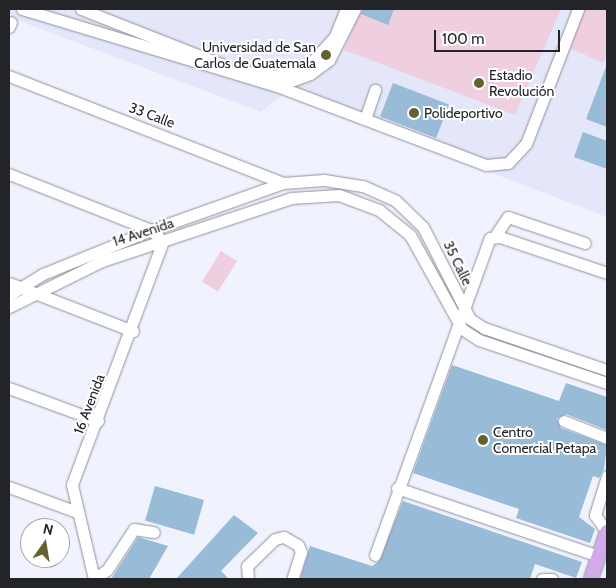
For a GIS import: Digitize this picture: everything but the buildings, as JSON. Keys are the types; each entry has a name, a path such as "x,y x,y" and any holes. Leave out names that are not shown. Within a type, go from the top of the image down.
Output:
{"main road":[{"path":"592,579 607,532"}],"street":[{"path":"22,9 277,86 486,165 508,163 526,144 578,9"},
{"path":"81,9 235,69 276,76 300,69 320,55 335,36 346,9"},
{"path":"277,86 310,74 329,60 355,9"},
{"name":"33 Calle","path":"9,76 283,183"},
{"path":"365,119 375,90"},
{"path":"9,174 151,230 162,241"},
{"name":"35 Calle","path":"283,183 324,180 363,186 395,200 423,227 462,306 484,328 607,370"},
{"name":"14 Avenida","path":"9,295 20,287 151,230 283,183"},
{"name":"35 Calle","path":"291,198 338,195 393,219 410,235 456,322 479,340 607,383"},
{"name":"14 Avenida","path":"9,307 34,292 162,241 291,198"},
{"path":"375,555 456,322 494,236 508,217 585,243"},
{"path":"494,236 607,273"},
{"name":"16 Avenida","path":"94,579 72,485 133,331 162,241"},
{"path":"9,283 133,331"},
{"path":"9,388 98,421"},
{"path":"564,421 607,438"},
{"path":"607,469 596,515 607,532"},
{"path":"9,487 77,512"},
{"path":"397,488 599,556"},
{"path":"94,579 107,570 134,529 154,532"},
{"path":"248,579 247,566 275,539 284,538 298,545 301,552 292,579"},
{"path":"542,579 552,579"}],"shaded area":[{"name":"Universidad de San Carlos de Guatemala","path":"9,9 607,9 607,217 285,93 261,112 9,17"},
{"name":"Estadio Revolución","path":"360,9 561,9 515,115 344,50"},
{"path":"580,9 607,9 607,53 603,63 565,46"},
{"path":"221,251 237,261 218,292 202,282"}],"place":[{"name":"Universidad de San Carlos de Guatemala","path":"326,55"},
{"name":"Estadio Revolución","path":"479,83"},
{"name":"Polideportivo","path":"414,113"},
{"name":"Centro Comercial Petapa","path":"483,440"}]}
